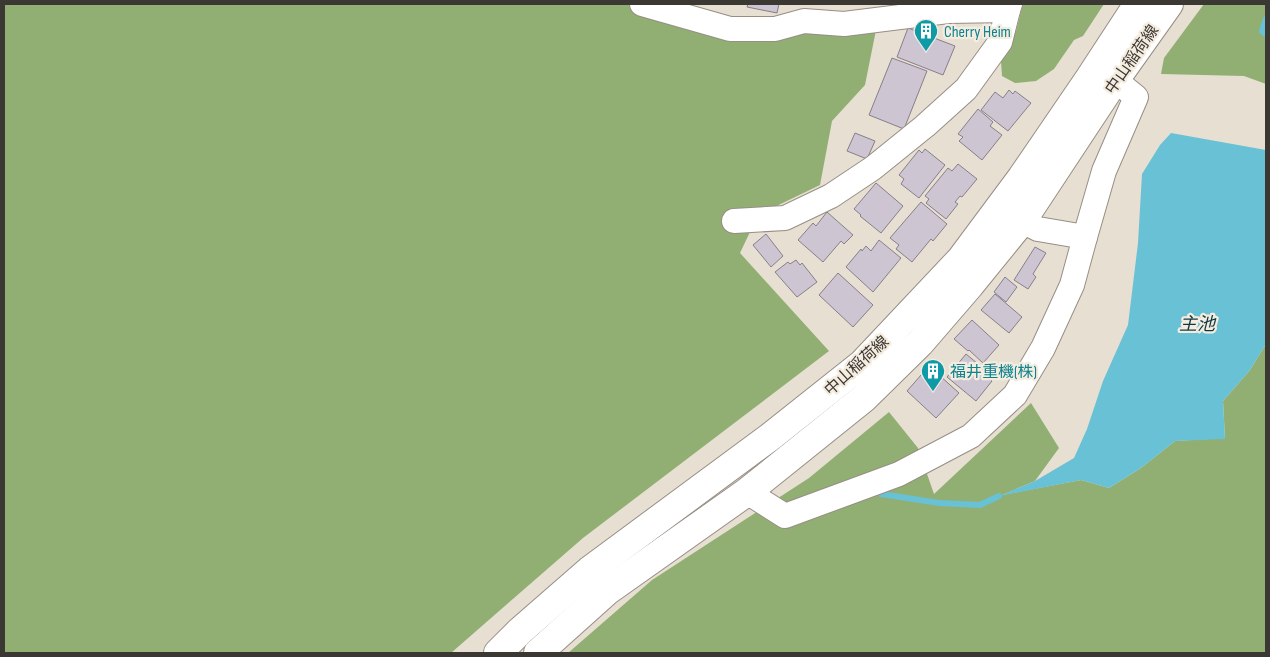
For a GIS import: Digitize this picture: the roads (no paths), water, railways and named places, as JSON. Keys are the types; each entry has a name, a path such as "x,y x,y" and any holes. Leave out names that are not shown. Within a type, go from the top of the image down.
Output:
{"main road":[{"name":"中山稲荷線","path":"498,653 520,631 590,570 770,437 862,364 960,259 1022,177 1138,4"},
{"name":"中山稲荷線","path":"538,653 607,591 747,492 864,398 920,343 970,286 1022,221 1115,80 1169,4"}],"street":[{"path":"642,4 730,29 775,28 808,12 844,24 949,8 1009,7 1000,42 966,88 924,126 872,168 831,196 785,218 734,221"},
{"path":"747,492 785,516 899,474 971,436 1015,395 1043,348 1072,285 1104,171 1136,97 1115,80"},
{"path":"1022,221 1038,229 1085,238"}],"water":[{"name":"主池","path":"1171,133 1266,150 1266,344 1250,370 1223,401 1225,439 1175,441 1141,468 1109,488 1081,480 999,496 1035,481 1074,458 1087,429 1103,381 1128,325 1138,243 1142,174 1160,145"}],"waterway":[{"path":"1266,19 1262,31 1266,34"},
{"path":"881,494 939,503 980,505 999,496"}],"place":[{"name":"Cherry Heim","path":"926,52"},
{"name":"福井重機(株)","path":"933,392"}]}
